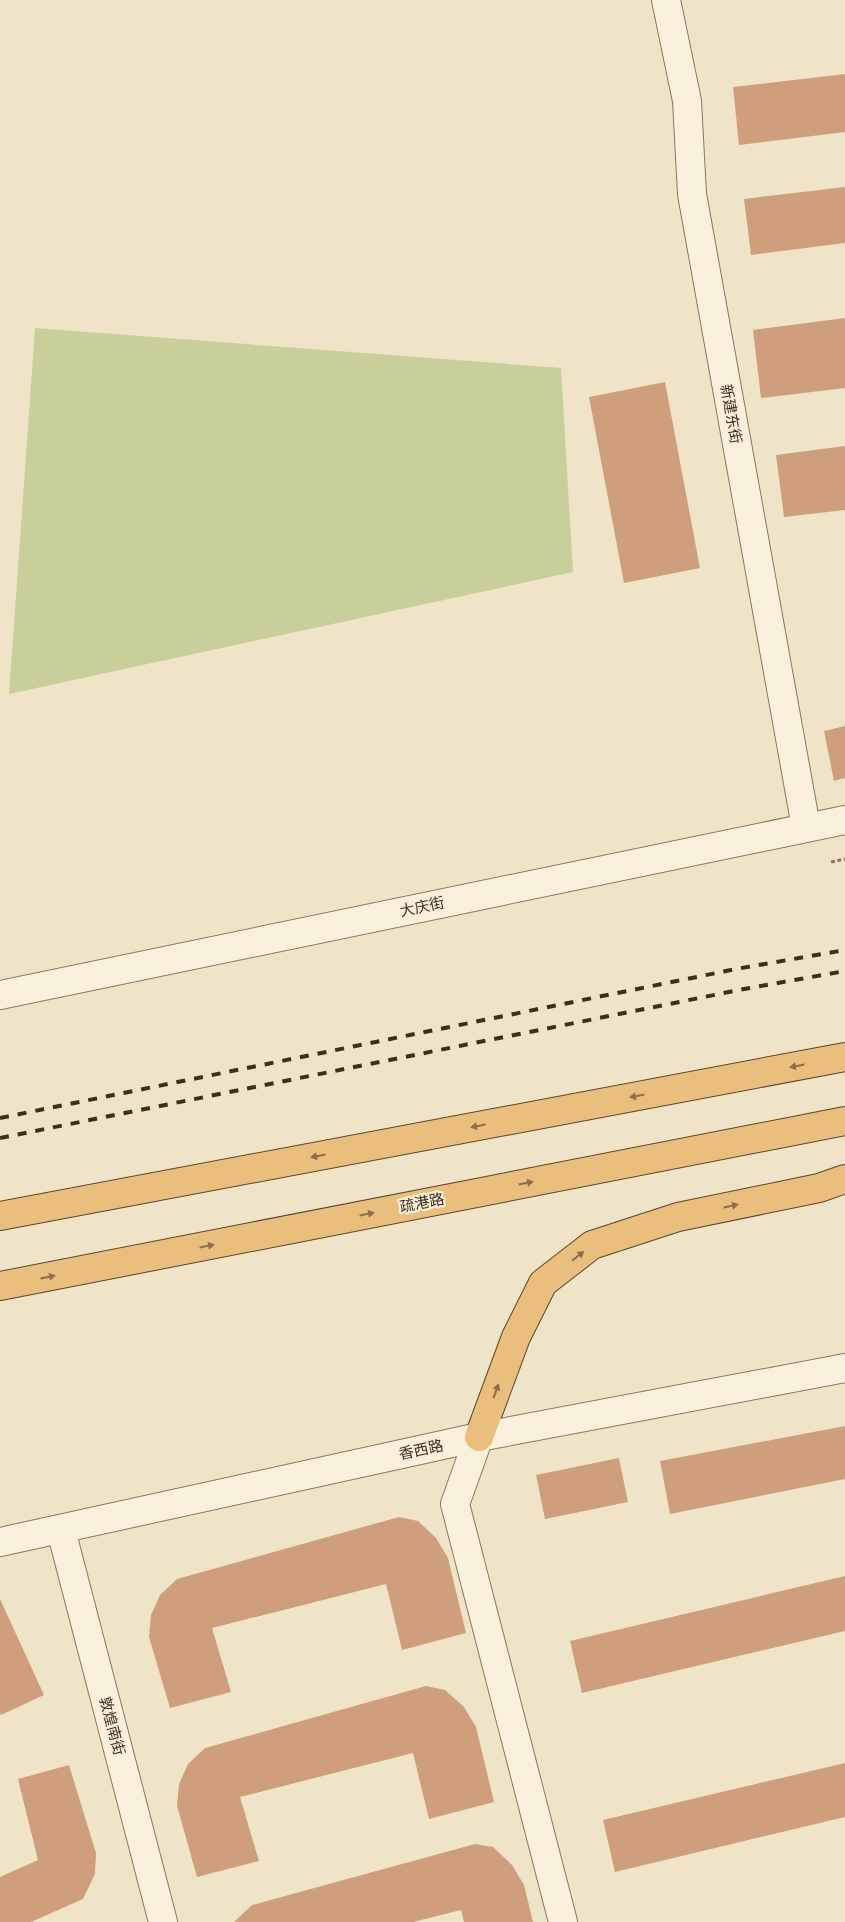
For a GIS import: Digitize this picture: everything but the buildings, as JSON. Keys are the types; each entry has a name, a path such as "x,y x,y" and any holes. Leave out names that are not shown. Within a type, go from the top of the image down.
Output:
{"highway":[{"path":"0,1216 845,1057"},
{"name":"疏港路","path":"0,1286 845,1121"},
{"path":"479,1437 516,1337 542,1283 592,1245 678,1217 819,1188 845,1179"}],"street":[{"name":"新建东街","path":"666,0 688,101 692,194 806,827"},
{"name":"大庆街","path":"0,996 845,820"},
{"name":"香西路","path":"0,1542 479,1437 845,1368"},
{"path":"479,1437 454,1504 563,1922"},
{"name":"敦煌南街","path":"61,1530 163,1922"}],"path":[{"path":"831,862 845,859"}],"green space":[{"path":"35,328 561,368 573,572 9,694"}],"railway":[{"path":"0,1118 736,969 845,950"},
{"path":"0,1138 744,989 845,971"}]}
